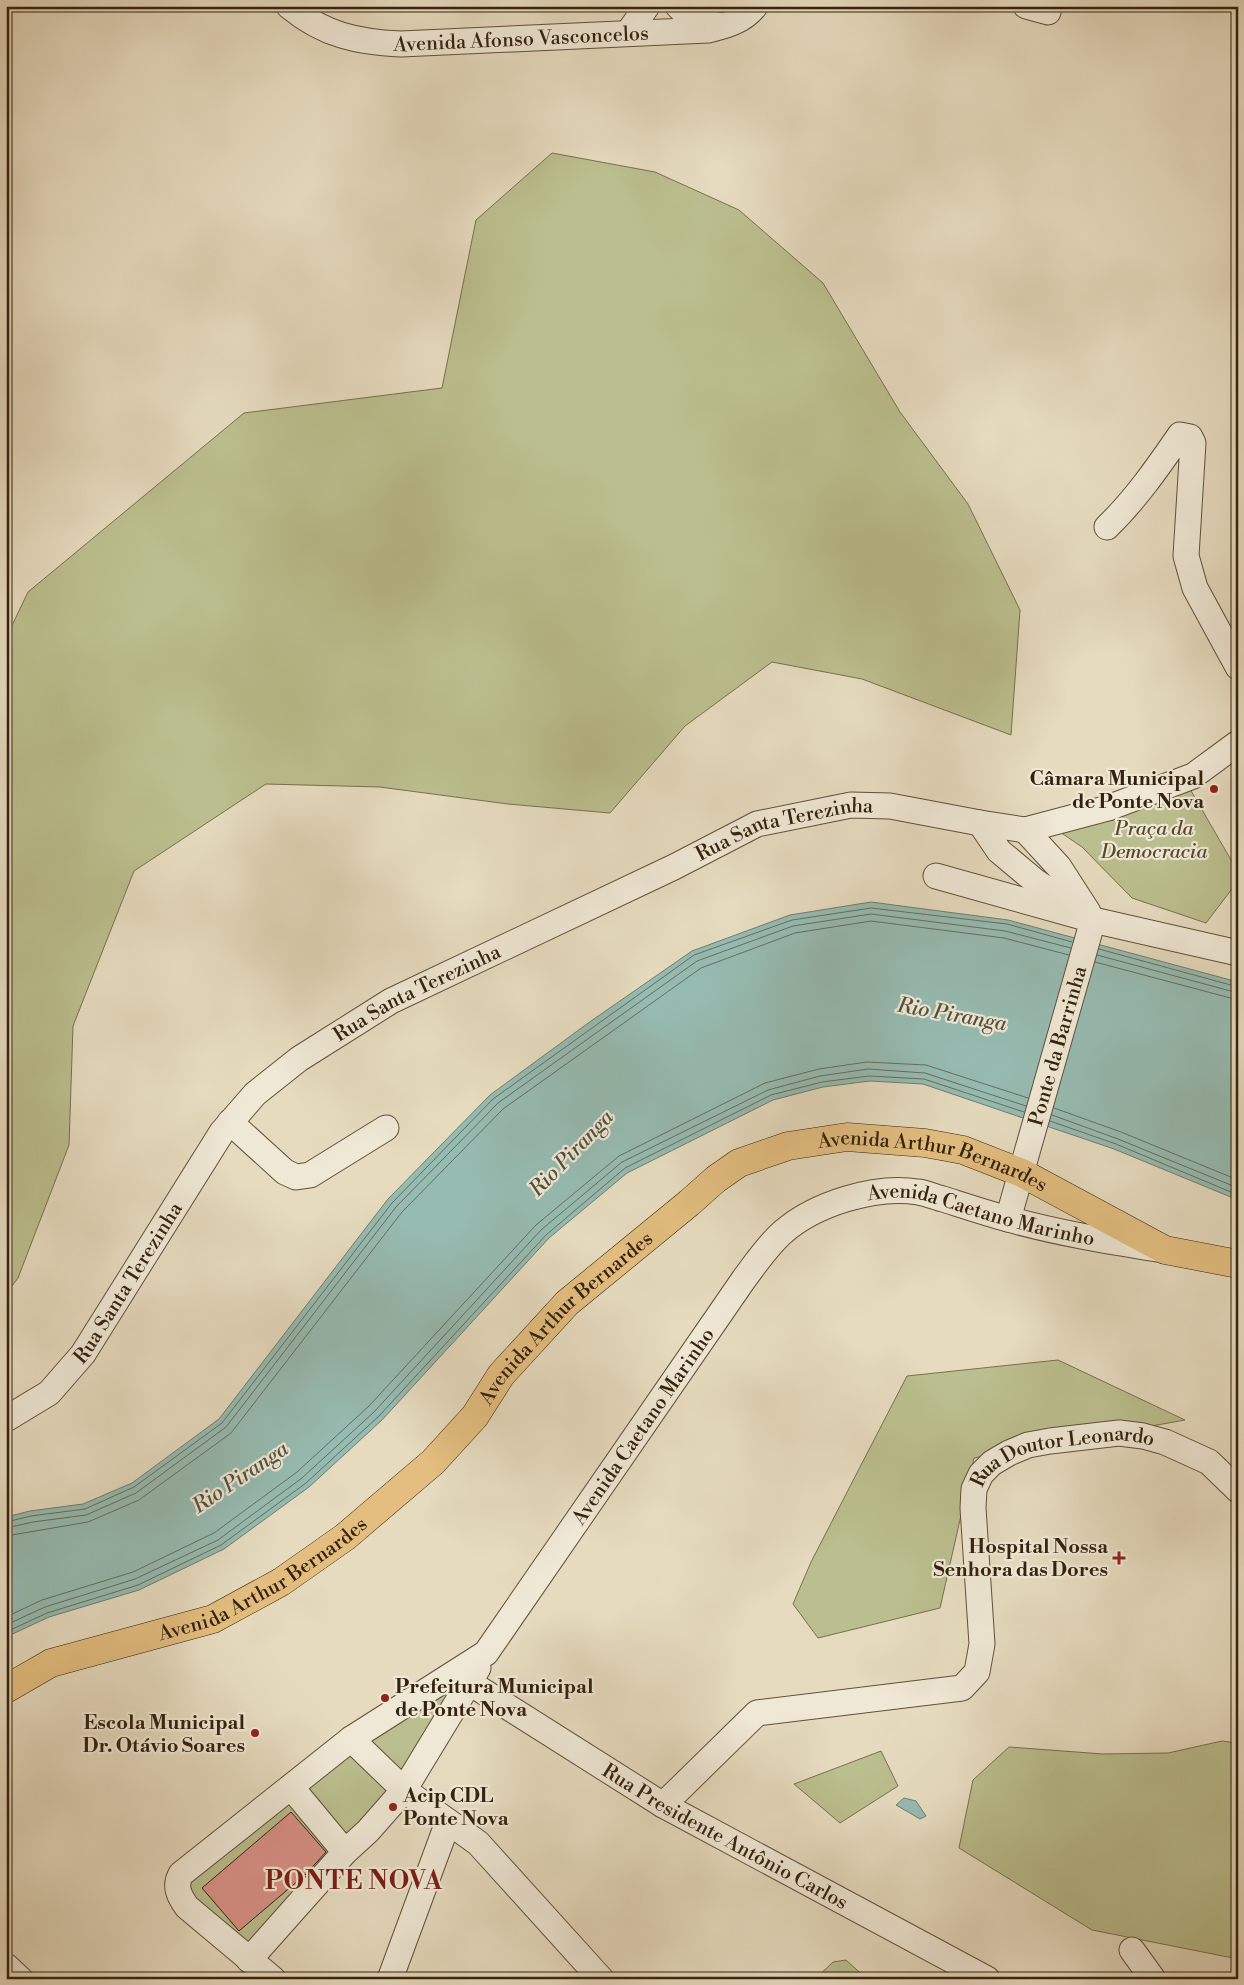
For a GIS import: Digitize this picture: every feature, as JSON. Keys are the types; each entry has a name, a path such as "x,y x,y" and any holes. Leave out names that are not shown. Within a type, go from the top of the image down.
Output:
{"main road":[{"name":"Avenida Arthur Bernardes","path":"6,1690 51,1663 213,1619 281,1582 346,1537 433,1462 475,1416 501,1375 567,1303 716,1179 740,1164 788,1146 847,1137 925,1143 964,1150 1022,1173 1165,1250 1238,1264"}],"street":[{"name":"Avenida Afonso Vasconcelos","path":"289,6 317,26 344,37 370,42 401,44 708,30 725,26 741,19 755,6"},
{"path":"628,34 647,6"},
{"path":"678,6 692,18 706,24 725,26"},
{"path":"1107,527 1121,514 1162,462 1180,435 1190,437 1193,443 1186,556 1195,588 1238,667"},
{"path":"1093,926 1059,867 1025,830 1108,808 1193,776 1238,742"},
{"name":"Rua Santa Terezinha","path":"6,1419 49,1393 83,1354 222,1132 255,1094 299,1059 391,1001 674,867 757,824 851,805 890,806 980,824 1025,830"},
{"path":"980,824 998,851 1093,926"},
{"path":"936,876 1093,926 1238,953"},
{"name":"Ponte da Barrinha","path":"1008,1219 1093,926"},
{"path":"230,1122 285,1172 296,1177 310,1175 386,1128"},
{"name":"Avenida Caetano Marinho","path":"249,1960 183,1901 178,1893 177,1882 180,1874 351,1739 486,1652 744,1279 786,1229 807,1215 842,1200 881,1192 918,1192 1008,1219 1088,1239 1165,1250"},
{"name":"Rua Doutor Leonardo","path":"663,1805 757,1713 962,1688 977,1672 982,1644 973,1508 974,1489 981,1474 992,1463 1009,1453 1028,1445 1050,1441 1119,1433 1143,1436 1165,1442 1209,1462 1238,1490"},
{"path":"273,1979 249,1960 345,1852 368,1832 404,1790 470,1683 486,1652"},
{"name":"Rua Presidente Antônio Carlos","path":"470,1683 663,1805 987,1979"},
{"path":"351,1739 404,1790 478,1843 602,1979"},
{"path":"290,1788 345,1852"},
{"path":"390,1979 448,1822"},
{"path":"1132,1950 1153,1979"},
{"path":"6,1966 20,1979"}],"green space":[{"path":"552,153 655,172 739,210 823,283 900,412 968,504 1020,610 1011,735 862,679 772,662 685,726 610,813 508,804 380,787 266,784 134,871 73,1026 69,1145 18,1278 6,1294 6,638 28,592 244,413 442,388 476,220"},
{"name":"Praça da Democracia","path":"1179,770 1238,872 1238,881 1206,923 1132,898 1082,847 1041,819"},
{"path":"1058,1360 1185,1420 974,1458 940,1608 818,1638 793,1604 811,1562 907,1376"},
{"path":"486,1653 446,1719 249,1960 180,1897 184,1870"},
{"path":"1222,1741 1238,1743 1238,1959 1092,1930 959,1848 973,1780 1009,1747 1103,1754 1168,1753"},
{"path":"881,1751 898,1786 840,1823 794,1784"},
{"path":"846,1960 867,1979 815,1979 833,1962"}],"water":[{"name":"Rio Piranga","path":"871,902 1008,920 1238,982 1238,1200 1114,1149 923,1084 870,1081 823,1087 773,1100 627,1173 549,1238 382,1420 309,1487 224,1549 139,1590 49,1617 6,1637 6,1517 30,1511 83,1504 132,1483 219,1419 388,1199 490,1095 591,1021 692,951 790,915"},
{"path":"904,1798 916,1801 926,1816 920,1819 896,1805"}],"building":[{"path":"291,1812 326,1852 306,1874 239,1931 202,1888"}],"place":[{"name":"Câmara Municipal de Ponte Nova","path":"1214,789"},
{"name":"Hospital Nossa Senhora das Dores","path":"1119,1558"},
{"name":"Prefeitura Municipal de Ponte Nova","path":"385,1698"},
{"name":"Escola Municipal Dr. Otávio Soares","path":"255,1733"},
{"name":"Acip CDL Ponte Nova","path":"393,1807"}],"district":[{"name":"PONTE NOVA","path":"354,1880"}]}
